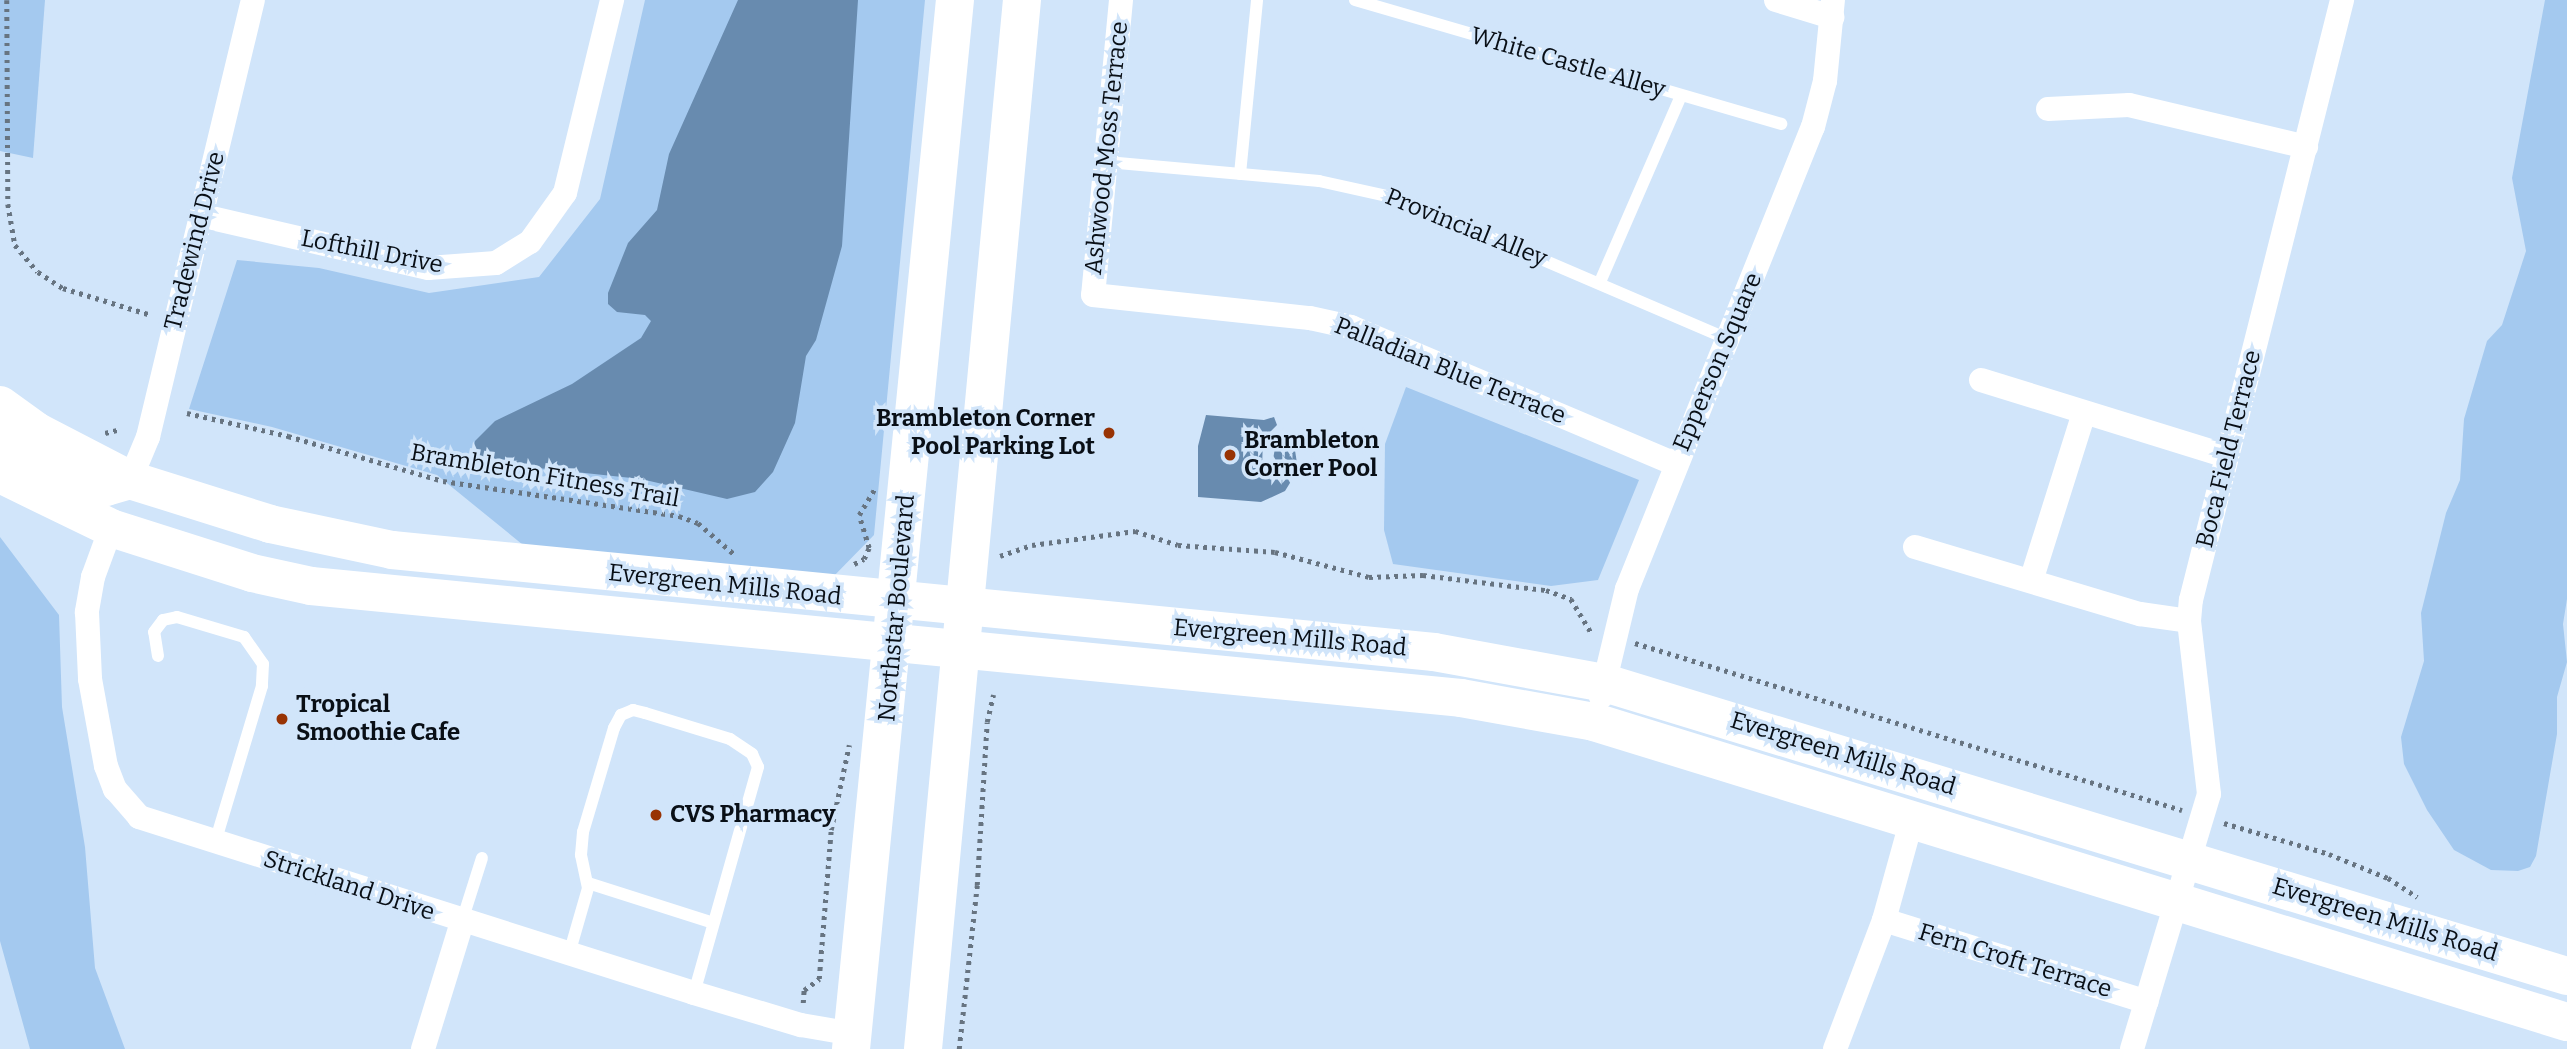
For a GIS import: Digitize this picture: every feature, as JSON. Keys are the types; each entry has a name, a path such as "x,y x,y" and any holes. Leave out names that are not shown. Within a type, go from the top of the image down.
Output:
{"main road":[{"name":"Northstar Boulevard","path":"852,1042 955,0"},
{"path":"923,1049 1022,0"},
{"name":"Evergreen Mills Road","path":"0,405 36,431 130,480 270,524 392,551 896,602 1434,652 1605,683 2567,976"},
{"path":"0,446 80,486 106,487 130,480"},
{"name":"Evergreen Mills Road","path":"0,474 111,528 252,573 311,586 961,652 1461,698 1594,722 2567,1022"},
{"path":"111,528 127,516 164,515 280,551 355,566 392,551"}],"street":[{"name":"Tradewind Drive","path":"130,480 148,438 253,0"},
{"name":"Lofthill Drive","path":"203,216 428,268 496,263 530,242 565,193 612,0"},
{"name":"Ashwood Moss Terrace","path":"1093,295 1121,0"},
{"path":"1776,0 1833,8"},
{"name":"Boca Field Terrace","path":"2132,1049 2203,817 2209,767 2189,621 2227,456 2342,0"},
{"name":"Epperson Square","path":"1594,722 1627,589 1675,464 1813,127 1825,81 1833,8"},
{"path":"2048,110 2129,105 2306,147"},
{"name":"Palladian Blue Terrace","path":"1093,295 1310,317 1351,327 1675,464"},
{"path":"1981,380 2227,456"},
{"path":"2031,581 2084,413"},
{"name":"Strickland Drive","path":"111,528 93,577 86,612 90,679 106,766 115,789 139,817 462,922 801,1024 852,1042"},
{"path":"1915,547 2140,614 2189,621"},
{"path":"1835,1049 1884,920 1912,819"},
{"name":"Fern Croft Terrace","path":"1884,920 2147,1002"},
{"path":"423,1049 462,922"}],"lane":[{"path":"1240,174 1257,0"},
{"name":"White Castle Alley","path":"1355,0 1781,124"},
{"path":"1600,282 1681,96"},
{"name":"Provincial Alley","path":"1107,162 1318,181 1401,199 1728,339"},
{"path":"158,656 153,632 169,618 187,618 236,634 256,650 263,664 263,679 215,843"},
{"path":"569,954 588,883 581,855 583,832 621,715 633,710 730,739 752,754 758,767 756,782 694,993"},
{"path":"462,922 482,858"},
{"path":"588,883 713,923"}],"path":[{"path":"7,0 8,204 15,245 37,272 63,288 148,314"},
{"name":"Brambleton Fitness Trail","path":"187,413 288,436 443,481 679,516 698,523 738,558"},
{"path":"849,567 864,559 869,548 859,515 875,491 876,478"},
{"path":"994,560 1013,549 1135,531 1178,545 1275,552 1369,577 1435,576 1546,590 1571,599 1593,635 1667,650 2024,765 2329,854 2388,878 2430,902"},
{"path":"959,1049 977,885 987,722 993,695"},
{"path":"803,999 804,990 819,979 831,830 851,738"}],"shaded area":[{"path":"0,0 45,0 33,158 0,151"},
{"path":"645,0 925,0 874,535 830,580 528,549 437,475 272,427 189,409 237,260 319,268 429,293 539,277 600,199"},
{"path":"738,0 858,0 842,246 816,340 806,356 795,423 773,472 755,492 727,499 641,479 519,466 477,455 473,450 475,441 495,421 572,384 641,338 651,321 645,315 617,312 608,304 608,293 628,243 657,210 669,154"},
{"path":"2545,0 2567,0 2567,599 2563,624 2567,662 2557,697 2557,734 2536,856 2530,867 2518,871 2491,870 2454,850 2427,810 2404,764 2401,737 2424,661 2421,613 2446,513 2460,480 2464,419 2487,341 2502,325 2526,251 2512,178"},
{"path":"1406,387 1639,480 1598,580 1551,586 1393,564 1384,530 1385,444"},
{"name":"Brambleton Corner Pool","path":"1206,415 1264,420 1274,417 1277,425 1263,439 1262,468 1267,471 1272,465 1277,437 1293,437 1298,470 1285,491 1261,502 1198,497 1198,446"},
{"path":"0,537 59,615 62,707 85,847 95,968 125,1049 30,1049 0,941"}],"place":[{"name":"Brambleton Corner Pool Parking Lot","path":"1109,433"},
{"name":"Brambleton Corner Pool","path":"1230,455"},
{"name":"Tropical Smoothie Cafe","path":"282,719"},
{"name":"CVS Pharmacy","path":"656,815"}]}
